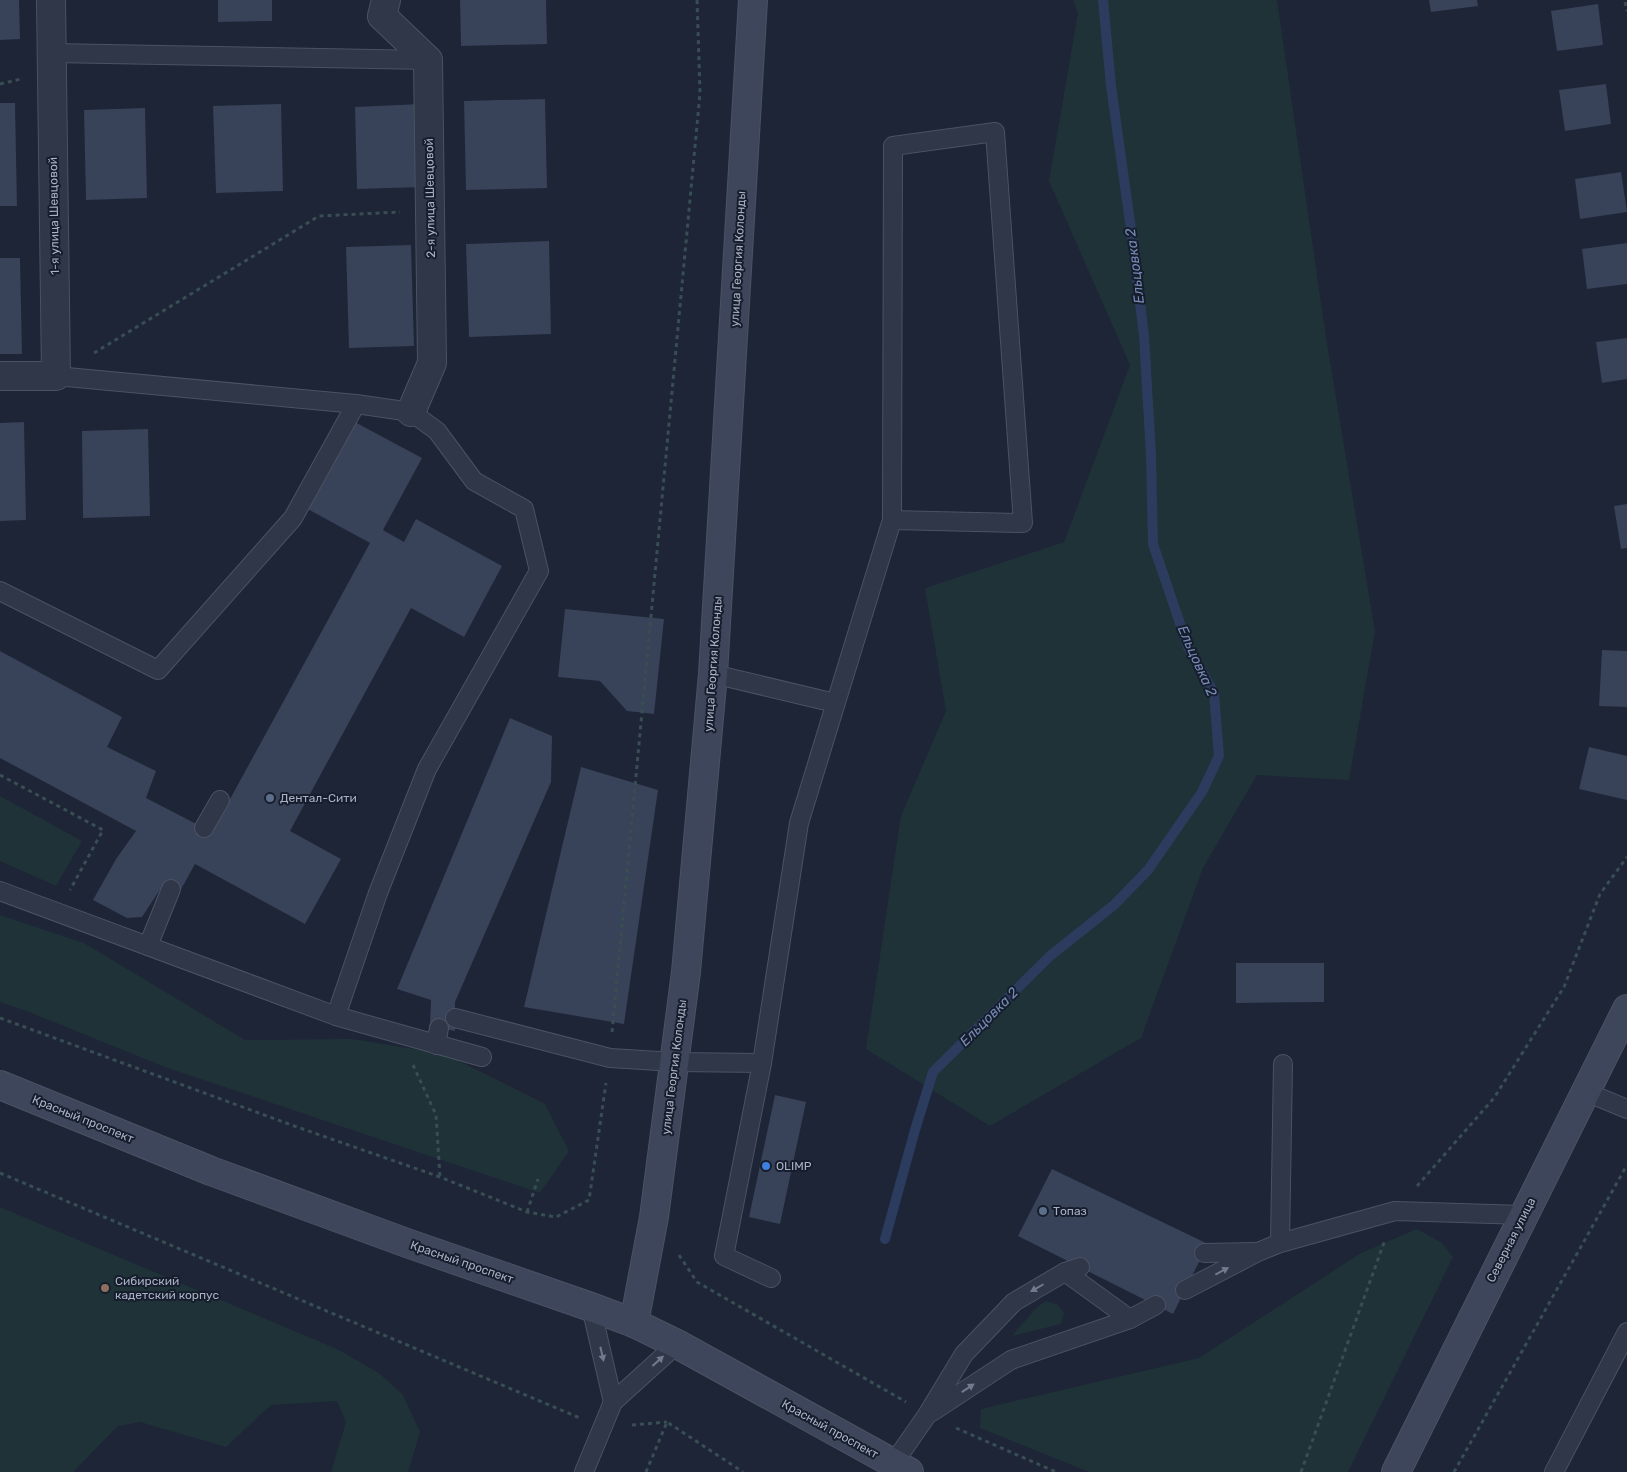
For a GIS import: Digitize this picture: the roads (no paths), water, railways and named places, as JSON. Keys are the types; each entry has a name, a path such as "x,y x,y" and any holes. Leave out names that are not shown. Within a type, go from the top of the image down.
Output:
{"main road":[{"name":"улица Георгия Колонды","path":"634,1323 654,1217 686,972 713,674 753,0"},
{"name":"Северная улица","path":"1396,1472 1627,1009"},
{"name":"Красный проспект","path":"0,1085 211,1171 404,1242 634,1323 677,1344 901,1468"}],"street":[{"name":"1-я улица Шевцовой","path":"51,0 56,376"},
{"path":"386,0 382,16 428,60"},
{"name":"2-я улица Шевцовой","path":"410,412 432,363 428,60"},
{"path":"0,376 56,376"}],"lane":[{"path":"52,53 428,60"},
{"path":"771,1278 724,1256 762,1063 799,823 892,520 893,146 995,132 1023,522 892,520"},
{"path":"56,376 356,404 410,412 438,431 474,481 524,508 539,570 427,769 378,893 336,1016"},
{"path":"0,591 158,670 293,518 356,404"},
{"path":"713,674 835,703"},
{"path":"204,828 220,800"},
{"path":"148,946 157,907 171,889"},
{"path":"0,891 336,1016 398,1034 438,1036 482,1057"},
{"path":"455,1018 610,1058 675,1062 762,1063"},
{"path":"1280,1243 1283,1064"},
{"path":"1586,1092 1627,1109"},
{"path":"1185,1290 1258,1252 1280,1243 1395,1212 1524,1215"},
{"path":"1204,1253 1258,1252"},
{"path":"901,1468 928,1415 964,1354 1014,1302 1073,1270 1130,1319"},
{"path":"928,1415 1011,1360 1130,1319 1156,1305"},
{"path":"591,1307 613,1402"},
{"path":"1554,1472 1627,1332"},
{"path":"584,1472 613,1402 677,1344"}],"waterway":[{"name":"Ельцовка 2","path":"885,1239 933,1072 1050,956 1114,905 1148,870 1202,792 1219,756 1214,693 1188,647 1153,544 1151,455 1144,336 1111,86 1103,0"}],"place":[{"name":"Дентал-Сити","path":"270,798"},
{"name":"OLIMP","path":"766,1166"},
{"name":"Топаз","path":"1043,1211"},
{"name":"Сибирский кадетский корпус","path":"105,1288"}]}
